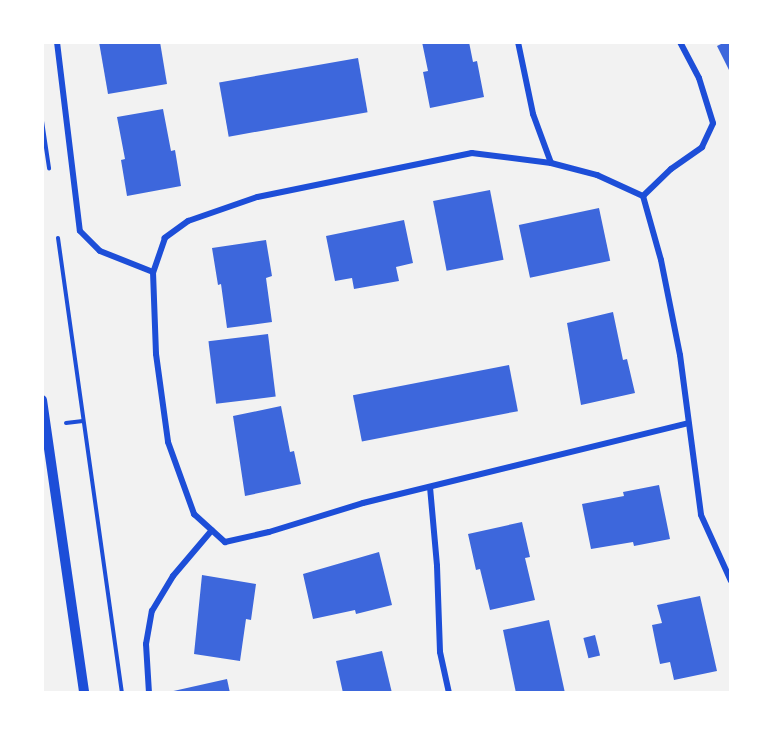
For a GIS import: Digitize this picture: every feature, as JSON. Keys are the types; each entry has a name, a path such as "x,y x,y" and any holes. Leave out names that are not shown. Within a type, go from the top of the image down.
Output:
{"street":[{"path":"57,42 80,231 100,251 153,272"},
{"path":"518,42 533,114 551,163"},
{"path":"643,196 671,169 702,147 713,123 699,78 680,42"},
{"path":"688,423 363,503 269,532 225,542 194,514 168,442 156,354 153,272 165,238 188,220 256,196 472,153 551,163 597,175 643,196 661,260 676,334 688,423 700,515 731,581"},
{"path":"42,400 84,693"},
{"path":"430,487 437,566 440,652 449,693"},
{"path":"148,693 146,644 152,611 173,576 212,530"}],"path":[{"path":"42,121 50,176"},
{"path":"58,234 122,693"}],"building":[{"path":"99,42 160,42 167,84 108,94"},
{"path":"422,42 469,42 473,62 477,61 484,97 430,108 423,72 428,71"},
{"path":"731,42 731,74 717,46"},
{"path":"358,58 368,112 229,137 219,82"},
{"path":"163,109 171,151 175,150 181,186 127,196 121,160 125,159 117,117"},
{"path":"490,190 504,260 447,271 433,201"},
{"path":"599,208 610,261 530,278 519,225"},
{"path":"404,220 413,263 396,267 399,281 354,289 352,278 335,281 326,236"},
{"path":"266,240 272,276 266,278 272,322 227,328 221,284 218,285 212,248"},
{"path":"613,312 623,360 627,359 635,393 581,405 567,323"},
{"path":"268,334 276,397 216,404 208,341"},
{"path":"509,365 518,411 362,441 353,395"},
{"path":"281,406 290,452 294,451 301,484 245,496 233,416"},
{"path":"659,485 670,539 634,546 633,542 591,549 582,504 624,496 623,492"},
{"path":"522,522 530,557 525,558 535,600 490,610 480,569 476,570 468,534"},
{"path":"379,552 392,605 356,614 355,610 313,619 303,574"},
{"path":"202,575 256,584 251,620 246,619 240,661 194,654"},
{"path":"700,596 717,671 674,680 670,662 660,664 652,625 662,623 657,605"},
{"path":"549,620 565,693 516,693 503,630"},
{"path":"595,635 600,655 588,658 583,638"},
{"path":"382,651 392,693 343,693 336,661"},
{"path":"227,679 230,693 169,693 169,692"}]}
